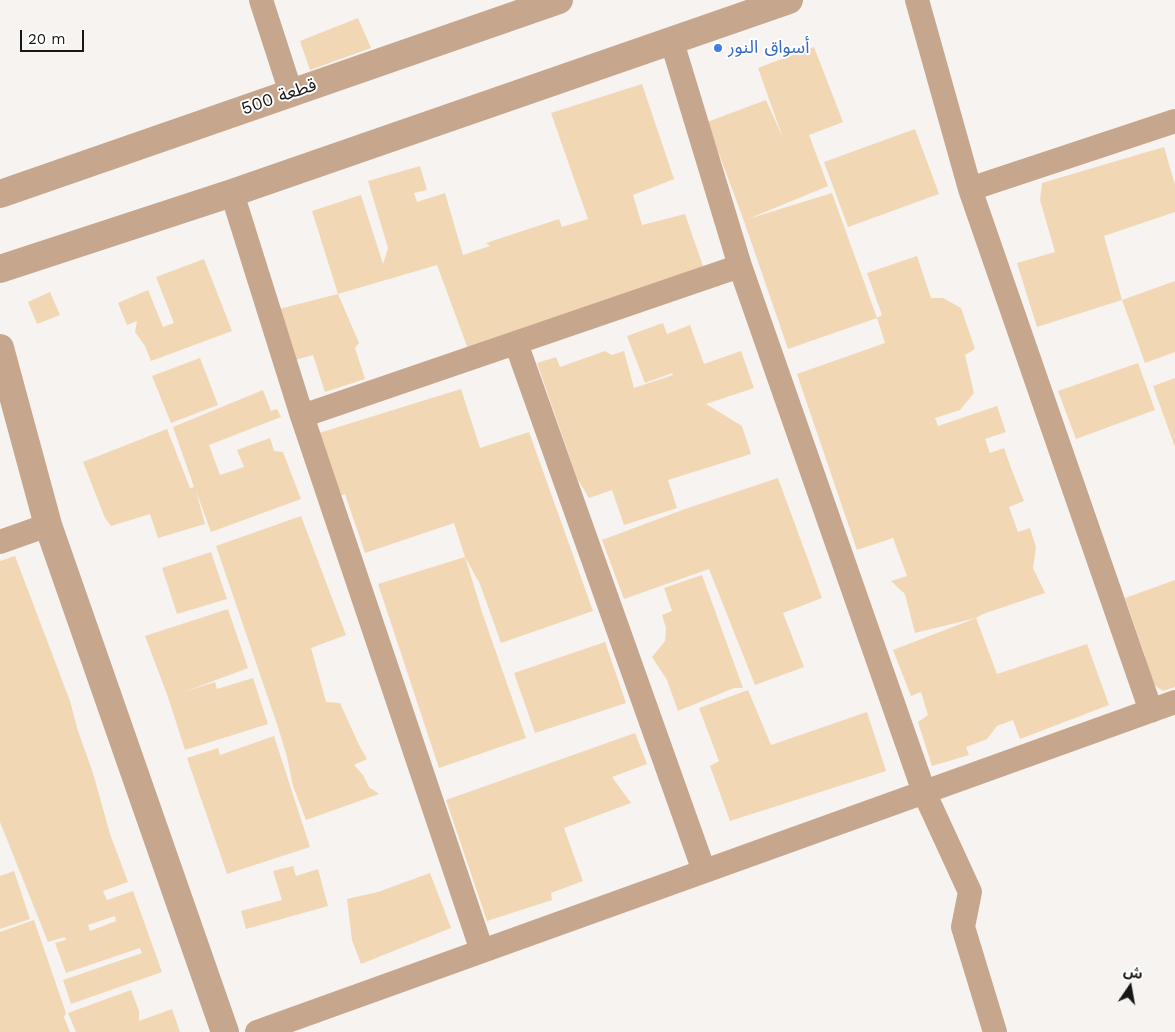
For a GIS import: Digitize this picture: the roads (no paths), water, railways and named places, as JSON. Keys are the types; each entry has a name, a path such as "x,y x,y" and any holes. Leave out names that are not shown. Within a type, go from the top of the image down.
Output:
{"street":[{"path":"261,0 291,93"},
{"name":"قطعة 500","path":"0,194 559,0"},
{"path":"0,269 232,193 789,0"},
{"path":"917,0 970,189 1151,711"},
{"path":"672,42 740,266 924,792 970,892 963,927 994,1032"},
{"path":"970,189 1175,121"},
{"path":"232,193 302,416 482,951"},
{"path":"302,416 740,266"},
{"path":"516,342 704,871"},
{"path":"0,348 48,525 225,1032"},
{"path":"0,542 48,525"},
{"path":"257,1032 1175,702"}],"place":[{"name":"أسواق النور","path":"718,48"}]}
